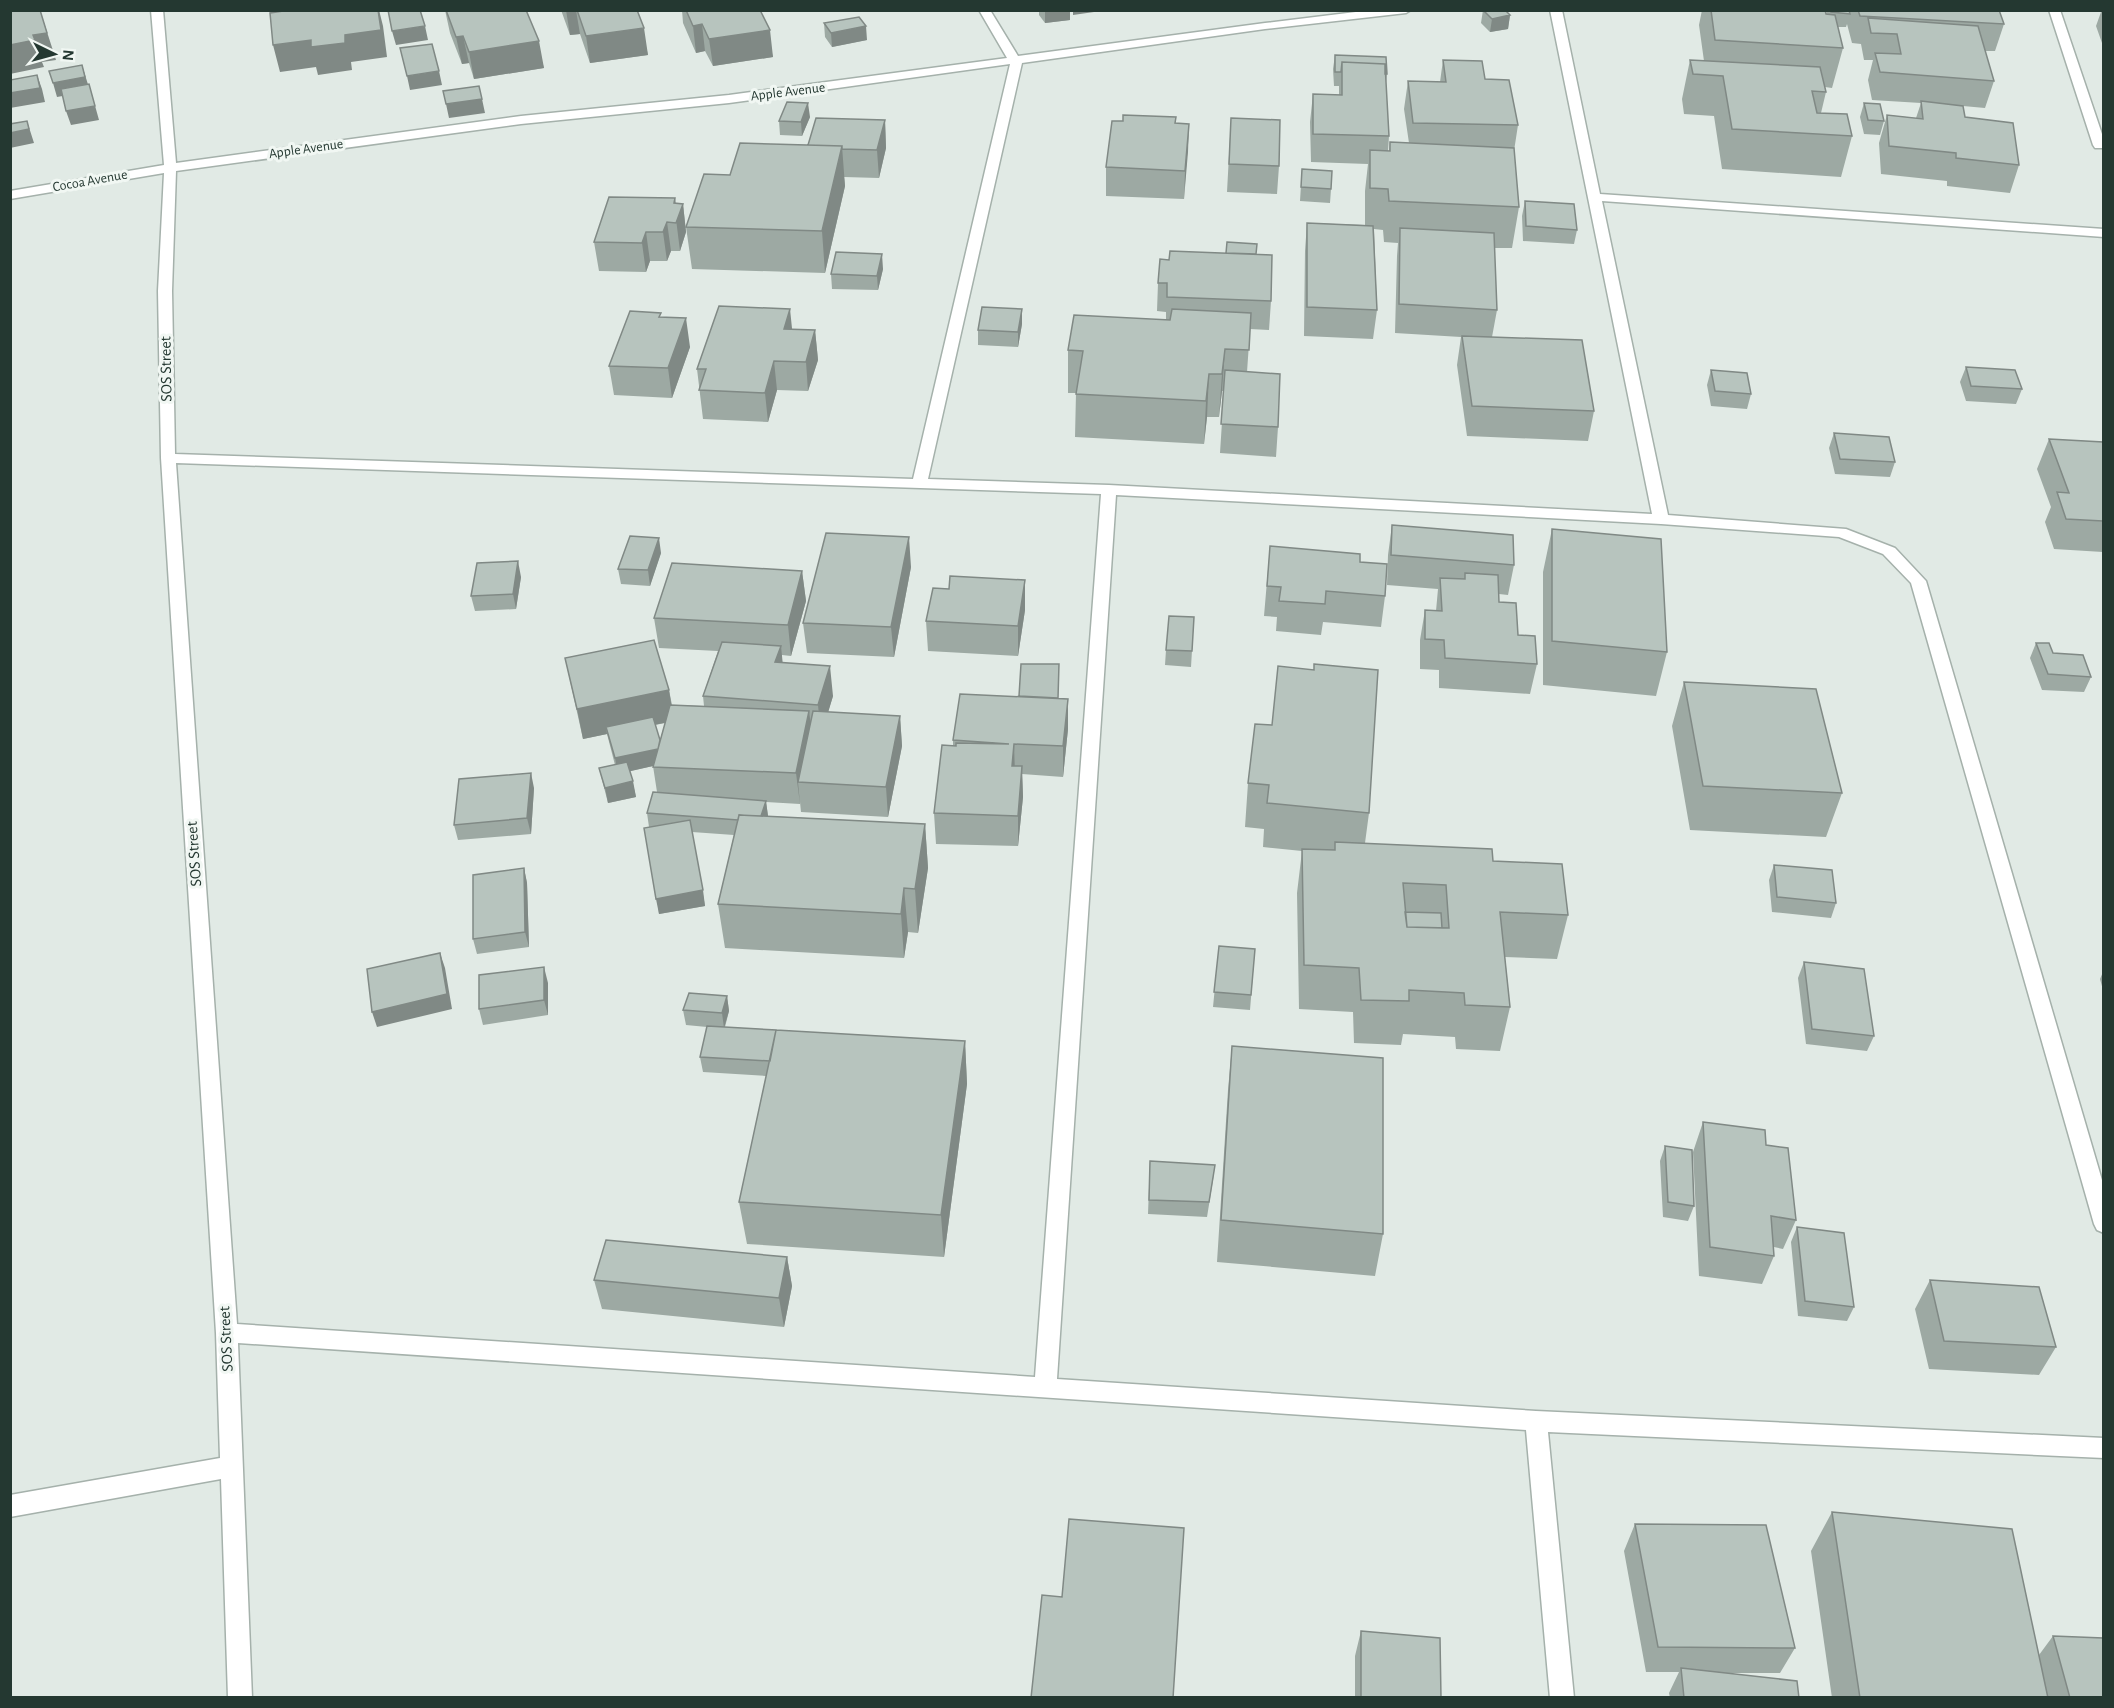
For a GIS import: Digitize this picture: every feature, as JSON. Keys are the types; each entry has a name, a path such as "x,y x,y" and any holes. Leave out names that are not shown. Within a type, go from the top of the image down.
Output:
{"street":[{"name":"SOS Street","path":"157,10 170,168 165,291 168,458 227,1333 240,1698"},
{"path":"919,485 1016,62 984,10"},
{"name":"Apple Avenue","path":"170,168 521,120 729,99 1016,62 1265,26 1406,10"},
{"path":"1556,10 1661,519"},
{"path":"2054,10 2099,145"},
{"name":"Cocoa Avenue","path":"10,195 170,168"},
{"path":"1594,197 2103,233"},
{"path":"168,458 1108,490 1661,519 1841,532 1889,551 1918,581 2103,1224"},
{"path":"1045,1389 1108,490"},
{"path":"227,1333 1536,1421 2103,1448"},
{"path":"1536,1421 1562,1698"},
{"path":"10,1506 231,1467"}],"building":[{"path":"40,10 47,33 33,35 35,40 10,45 10,11"},
{"path":"290,10 378,10 381,30 345,35 345,43 311,47 311,40 273,45 270,13"},
{"path":"388,10 420,10 425,26 392,31"},
{"path":"446,10 526,10 539,41 469,52 463,36 456,37"},
{"path":"577,10 637,10 644,28 586,36"},
{"path":"686,10 760,10 770,30 709,39 702,24 693,26"},
{"path":"1483,10 1505,10 1510,15 1492,19"},
{"path":"1711,10 1825,10 1826,14 1835,15 1843,48 1715,40"},
{"path":"1831,10 1849,10 1850,14 1831,12"},
{"path":"1858,10 1999,10 2004,24 1860,16"},
{"path":"859,17 866,26 831,33 824,23"},
{"path":"1868,18 1978,26 1994,81 1880,72 1875,53 1901,54 1897,34 1871,33"},
{"path":"432,44 439,71 407,76 400,48"},
{"path":"1335,55 1386,57 1387,74 1385,74 1385,64 1342,62 1341,72 1335,72"},
{"path":"1443,60 1482,61 1485,79 1509,80 1518,125 1413,123 1408,81 1446,82"},
{"path":"1690,60 1820,67 1826,92 1812,91 1817,113 1847,114 1852,136 1732,129 1723,76 1693,74"},
{"path":"1342,62 1385,64 1389,136 1313,134 1313,94 1342,95"},
{"path":"82,65 85,77 53,83 49,71"},
{"path":"37,75 40,88 10,93 10,80"},
{"path":"89,84 95,106 66,111 61,89"},
{"path":"479,86 482,99 446,104 443,91"},
{"path":"1921,101 1963,106 1965,117 2013,123 2019,165 1956,158 1956,153 1889,146 1887,115 1923,119"},
{"path":"787,102 808,103 801,122 779,121"},
{"path":"1864,103 1880,104 1884,121 1868,120"},
{"path":"1123,115 1176,117 1175,123 1189,124 1185,171 1106,167 1112,121 1123,121"},
{"path":"816,118 885,120 877,150 842,149 842,146 808,145"},
{"path":"1231,118 1280,120 1279,166 1229,164"},
{"path":"27,121 29,129 10,133 10,124"},
{"path":"1390,142 1514,148 1519,207 1389,201 1388,189 1370,188 1370,150 1390,151"},
{"path":"740,143 842,146 822,231 686,227 704,174 730,175"},
{"path":"1302,169 1332,171 1331,189 1301,187"},
{"path":"609,197 675,198 674,203 683,204 676,223 667,222 663,232 646,232 642,243 594,242"},
{"path":"1525,201 1574,204 1577,230 1526,226"},
{"path":"1307,223 1373,226 1377,310 1307,307"},
{"path":"1400,228 1494,233 1497,310 1399,304"},
{"path":"1227,242 1257,244 1256,254 1226,253"},
{"path":"1170,251 1272,255 1271,301 1167,297 1167,283 1158,283 1160,259 1169,260"},
{"path":"836,252 882,254 877,276 831,274"},
{"path":"719,306 790,309 784,329 815,330 806,362 774,361 765,393 699,390 706,369 697,369"},
{"path":"982,307 1022,309 1018,332 978,330"},
{"path":"1172,309 1251,313 1249,350 1225,349 1222,374 1209,374 1206,401 1076,394 1083,351 1068,350 1074,315 1170,320"},
{"path":"630,311 661,313 659,317 686,318 668,368 609,366"},
{"path":"1462,336 1582,340 1594,411 1472,406"},
{"path":"1966,367 2015,370 2022,389 1971,386"},
{"path":"1225,370 1280,374 1278,427 1221,424"},
{"path":"1711,370 1747,373 1751,394 1715,391"},
{"path":"1834,433 1889,437 1895,462 1840,459"},
{"path":"2049,439 2103,442 2103,521 2066,519 2057,492 2069,493"},
{"path":"1392,525 1513,535 1514,565 1391,555"},
{"path":"1552,529 1661,539 1667,652 1552,641"},
{"path":"826,533 909,537 891,627 803,623"},
{"path":"630,536 659,538 648,570 618,569"},
{"path":"1270,546 1360,554 1360,562 1387,564 1385,596 1326,591 1325,604 1279,601 1281,587 1267,586"},
{"path":"518,561 513,594 471,596 477,563"},
{"path":"672,563 802,571 788,625 654,618"},
{"path":"1465,573 1498,575 1499,602 1516,603 1518,635 1535,636 1537,664 1445,658 1444,640 1425,639 1425,610 1442,611 1440,578 1465,579"},
{"path":"950,576 1025,580 1018,626 926,621 933,588 949,589"},
{"path":"1169,616 1194,617 1192,651 1166,650"},
{"path":"654,640 669,690 577,709 565,658"},
{"path":"722,642 781,646 775,662 830,666 818,705 703,696"},
{"path":"2036,643 2049,643 2053,653 2083,655 2091,677 2048,674"},
{"path":"1021,664 1059,664 1058,698 1019,696"},
{"path":"1314,664 1378,670 1369,813 1267,803 1269,785 1248,783 1255,724 1272,725 1278,666 1314,670"},
{"path":"1684,682 1816,689 1842,793 1703,786"},
{"path":"960,694 1068,699 1063,746 1014,744 1012,766 1022,766 1018,816 934,813 942,745 1009,744 953,740"},
{"path":"670,705 809,711 796,773 653,767"},
{"path":"813,711 900,716 886,787 798,782"},
{"path":"653,717 660,740 658,749 615,758 606,727"},
{"path":"627,762 633,781 605,788 599,768"},
{"path":"531,773 527,818 454,825 459,779"},
{"path":"653,792 766,801 761,816 739,815 738,820 647,813"},
{"path":"739,815 925,824 915,889 904,888 901,914 718,904"},
{"path":"690,820 703,890 656,899 644,828"},
{"path":"1335,842 1492,849 1493,861 1562,864 1568,915 1500,912 1510,1007 1465,1005 1464,993 1409,990 1409,1001 1361,1000 1359,968 1304,965 1302,849 1335,850","holes":["1403,883 1446,885 1449,928 1407,927"]},
{"path":"1774,865 1832,870 1836,903 1777,897"},
{"path":"524,868 525,932 473,939 473,875"},
{"path":"1405,912 1441,913 1442,928 1407,927"},
{"path":"1219,946 1255,949 1251,995 1214,992"},
{"path":"440,953 447,994 372,1012 367,969"},
{"path":"1804,962 1864,969 1874,1036 1812,1029"},
{"path":"544,967 544,1000 479,1009 479,975"},
{"path":"689,993 727,996 722,1013 683,1010"},
{"path":"707,1026 776,1030 770,1061 700,1057"},
{"path":"776,1030 965,1041 941,1215 739,1202"},
{"path":"1232,1046 1383,1058 1383,1234 1221,1220"},
{"path":"1703,1122 1765,1130 1766,1145 1788,1148 1796,1220 1771,1216 1774,1256 1710,1247"},
{"path":"1665,1146 1692,1150 1694,1206 1668,1202"},
{"path":"1150,1161 1215,1165 1209,1202 1149,1200"},
{"path":"1797,1227 1844,1233 1854,1307 1805,1301"},
{"path":"606,1240 787,1257 779,1298 594,1280"},
{"path":"1930,1280 2039,1287 2056,1347 1944,1341"},
{"path":"1832,1512 2012,1529 2048,1698 1860,1698"},
{"path":"1069,1519 1184,1528 1173,1698 1031,1698 1042,1595 1062,1597"},
{"path":"1635,1524 1766,1525 1795,1648 1658,1647"},
{"path":"1361,1631 1440,1638 1441,1698 1361,1698"},
{"path":"2053,1636 2103,1638 2103,1698 2070,1698"},
{"path":"1681,1668 1797,1681 1799,1698 1684,1698"}]}
